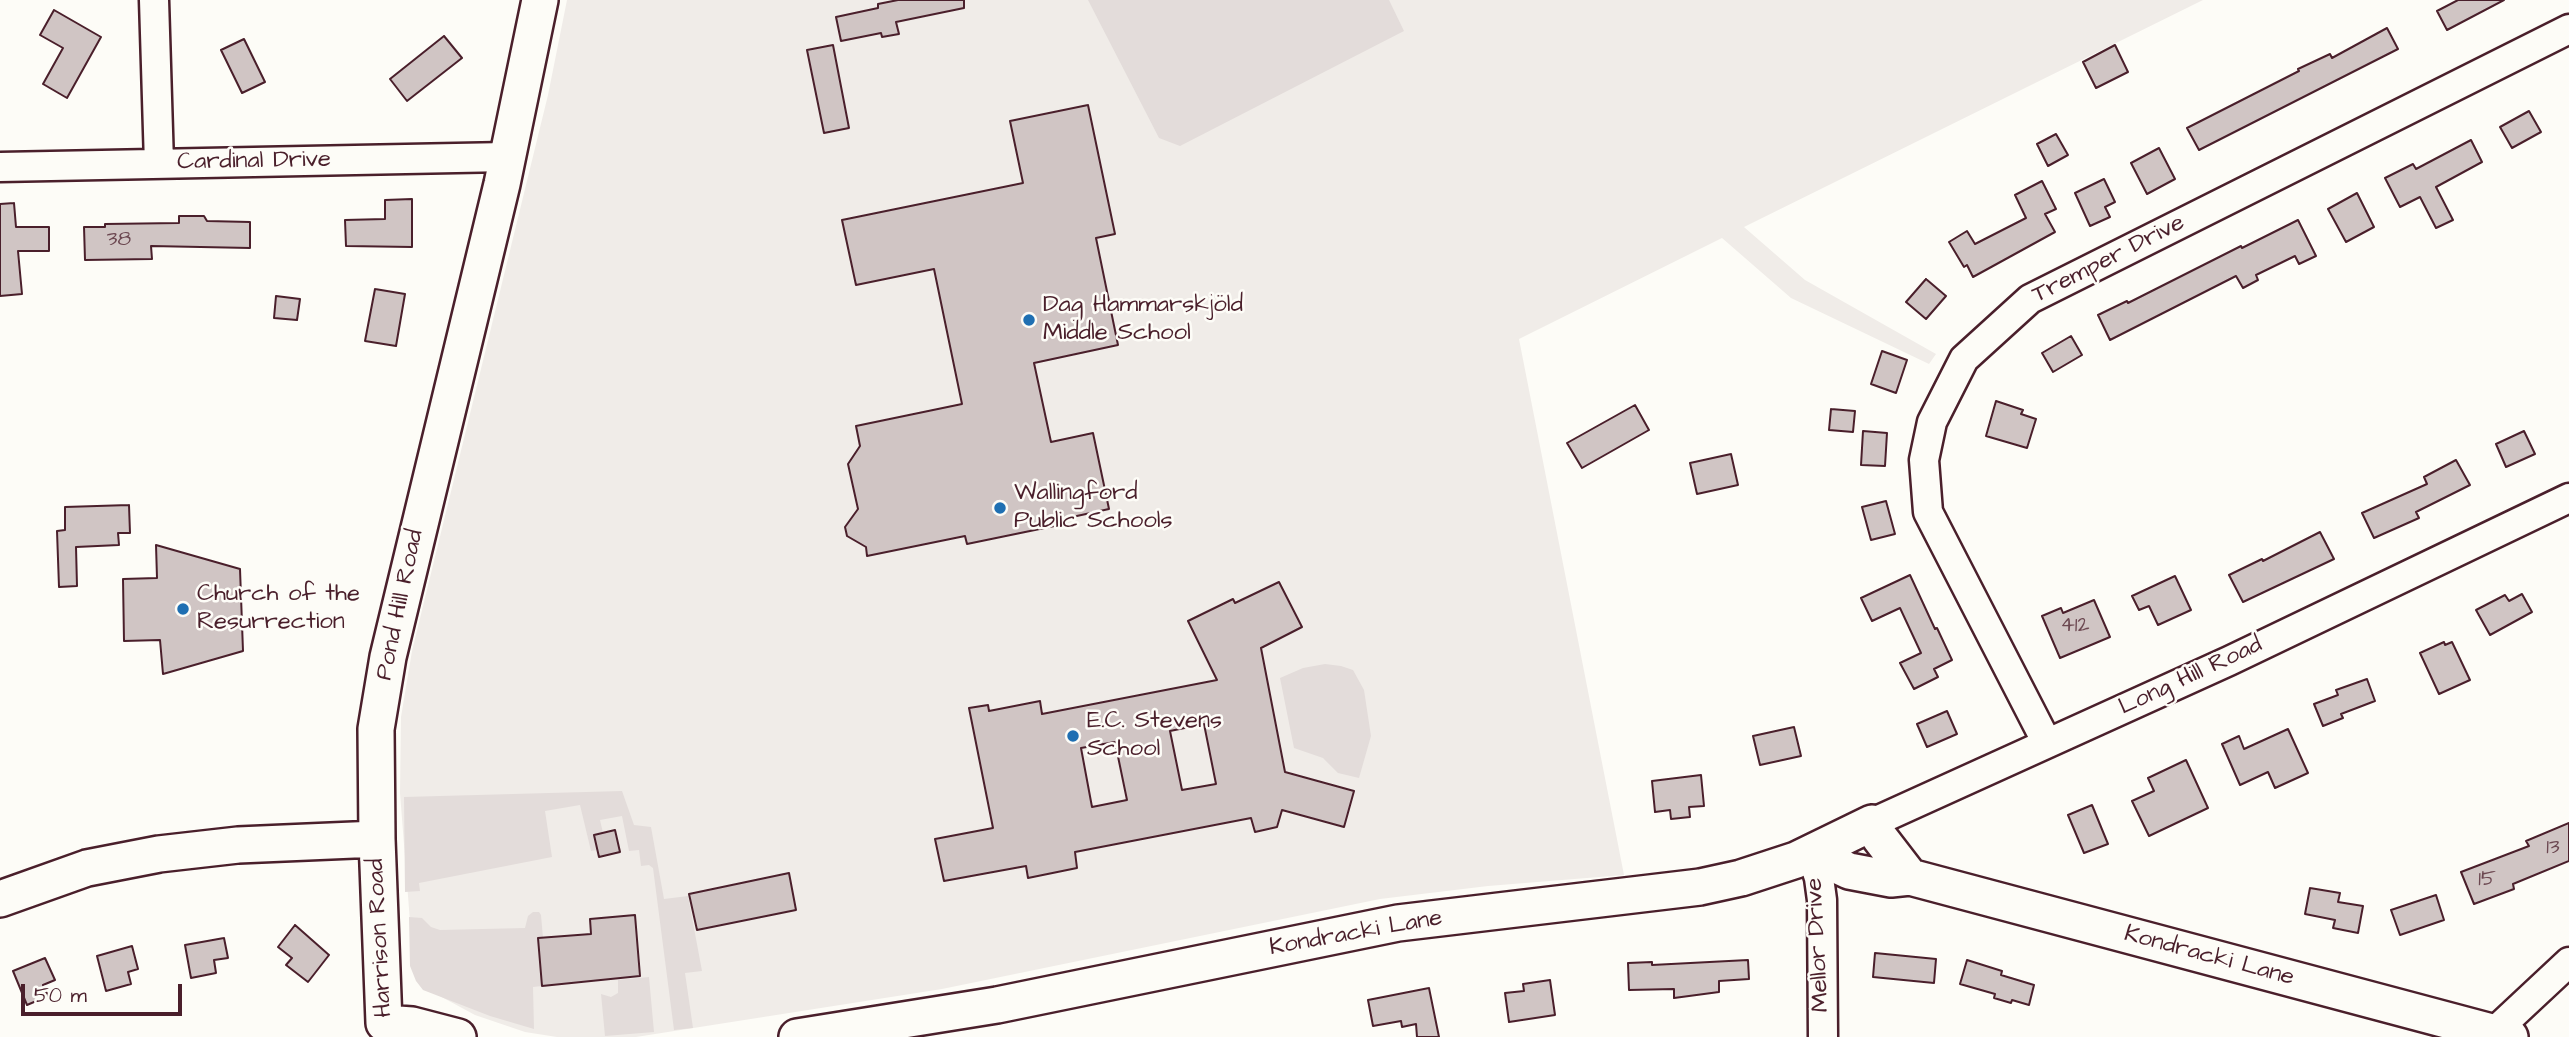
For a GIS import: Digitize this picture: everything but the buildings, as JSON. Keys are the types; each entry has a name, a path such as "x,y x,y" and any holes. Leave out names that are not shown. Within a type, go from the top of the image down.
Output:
{"main road":[{"name":"Pond Hill Road","path":"377,839 376,729 388,657 507,157 540,0"},
{"path":"1872,823 1910,877"},
{"name":"Long Hill Road","path":"1811,853 1872,823"},
{"path":"0,899 87,868 159,854 238,845 377,839"},
{"name":"Harrison Road","path":"377,839 386,1030"},
{"name":"Kondracki Lane","path":"797,1037 997,1005 1398,923 1700,887 1780,866 1811,853 1849,870 1891,879 1910,877 2502,1035"},
{"path":"386,1030 412,1025 458,1037"}],"street":[{"path":"155,0 159,164"},
{"name":"Tremper Drive","path":"2047,743 1928,512 1924,460 1931,422 1964,359 2030,299 2569,29"},
{"name":"Cardinal Drive","path":"0,167 507,157"},
{"name":"Long Hill Road","path":"1872,823 2229,661 2569,498"},
{"name":"Mellor Drive","path":"1811,853 1822,900 1822,1037"},
{"path":"2502,1035 2569,962"}],"shaded area":[{"name":"Wallingford Public Schools","path":"567,0 2203,0 1744,227 1805,280 1936,354 1929,364 1791,298 1722,238 1519,339 1624,875 1488,886 1380,899 942,989 636,1037 557,1037 525,1032 475,1015 425,988 414,973 400,793 401,717 412,651 548,95"},
{"path":"1088,0 1389,0 1404,31 1180,146 1159,138"},
{"path":"1325,664 1353,670 1364,690 1371,736 1359,778 1338,773 1323,758 1294,748 1280,678 1303,668"},
{"path":"622,791 634,825 651,827 664,899 688,896 702,971 685,973 693,1028 674,1030 653,868 649,865 641,866 639,850 629,851 622,816 600,820 603,833 594,835 597,850 591,851 580,805 545,811 552,857 419,883 420,891 405,892 404,797"},
{"path":"539,912 541,915 543,938 538,939 542,986 533,987 534,1029 490,1016 423,990 416,981 410,966 409,917 422,918 431,927 440,930 525,928 528,916"},
{"path":"649,977 654,1032 605,1036 601,994 611,997 618,993 618,980"}],"place":[{"name":"Dag Hammarskjöld Middle School","path":"1029,320"},
{"name":"Wallingford Public Schools","path":"1000,508"},
{"name":"Church of the Resurrection","path":"183,609"},
{"name":"E.C. Stevens School","path":"1073,736"}]}
